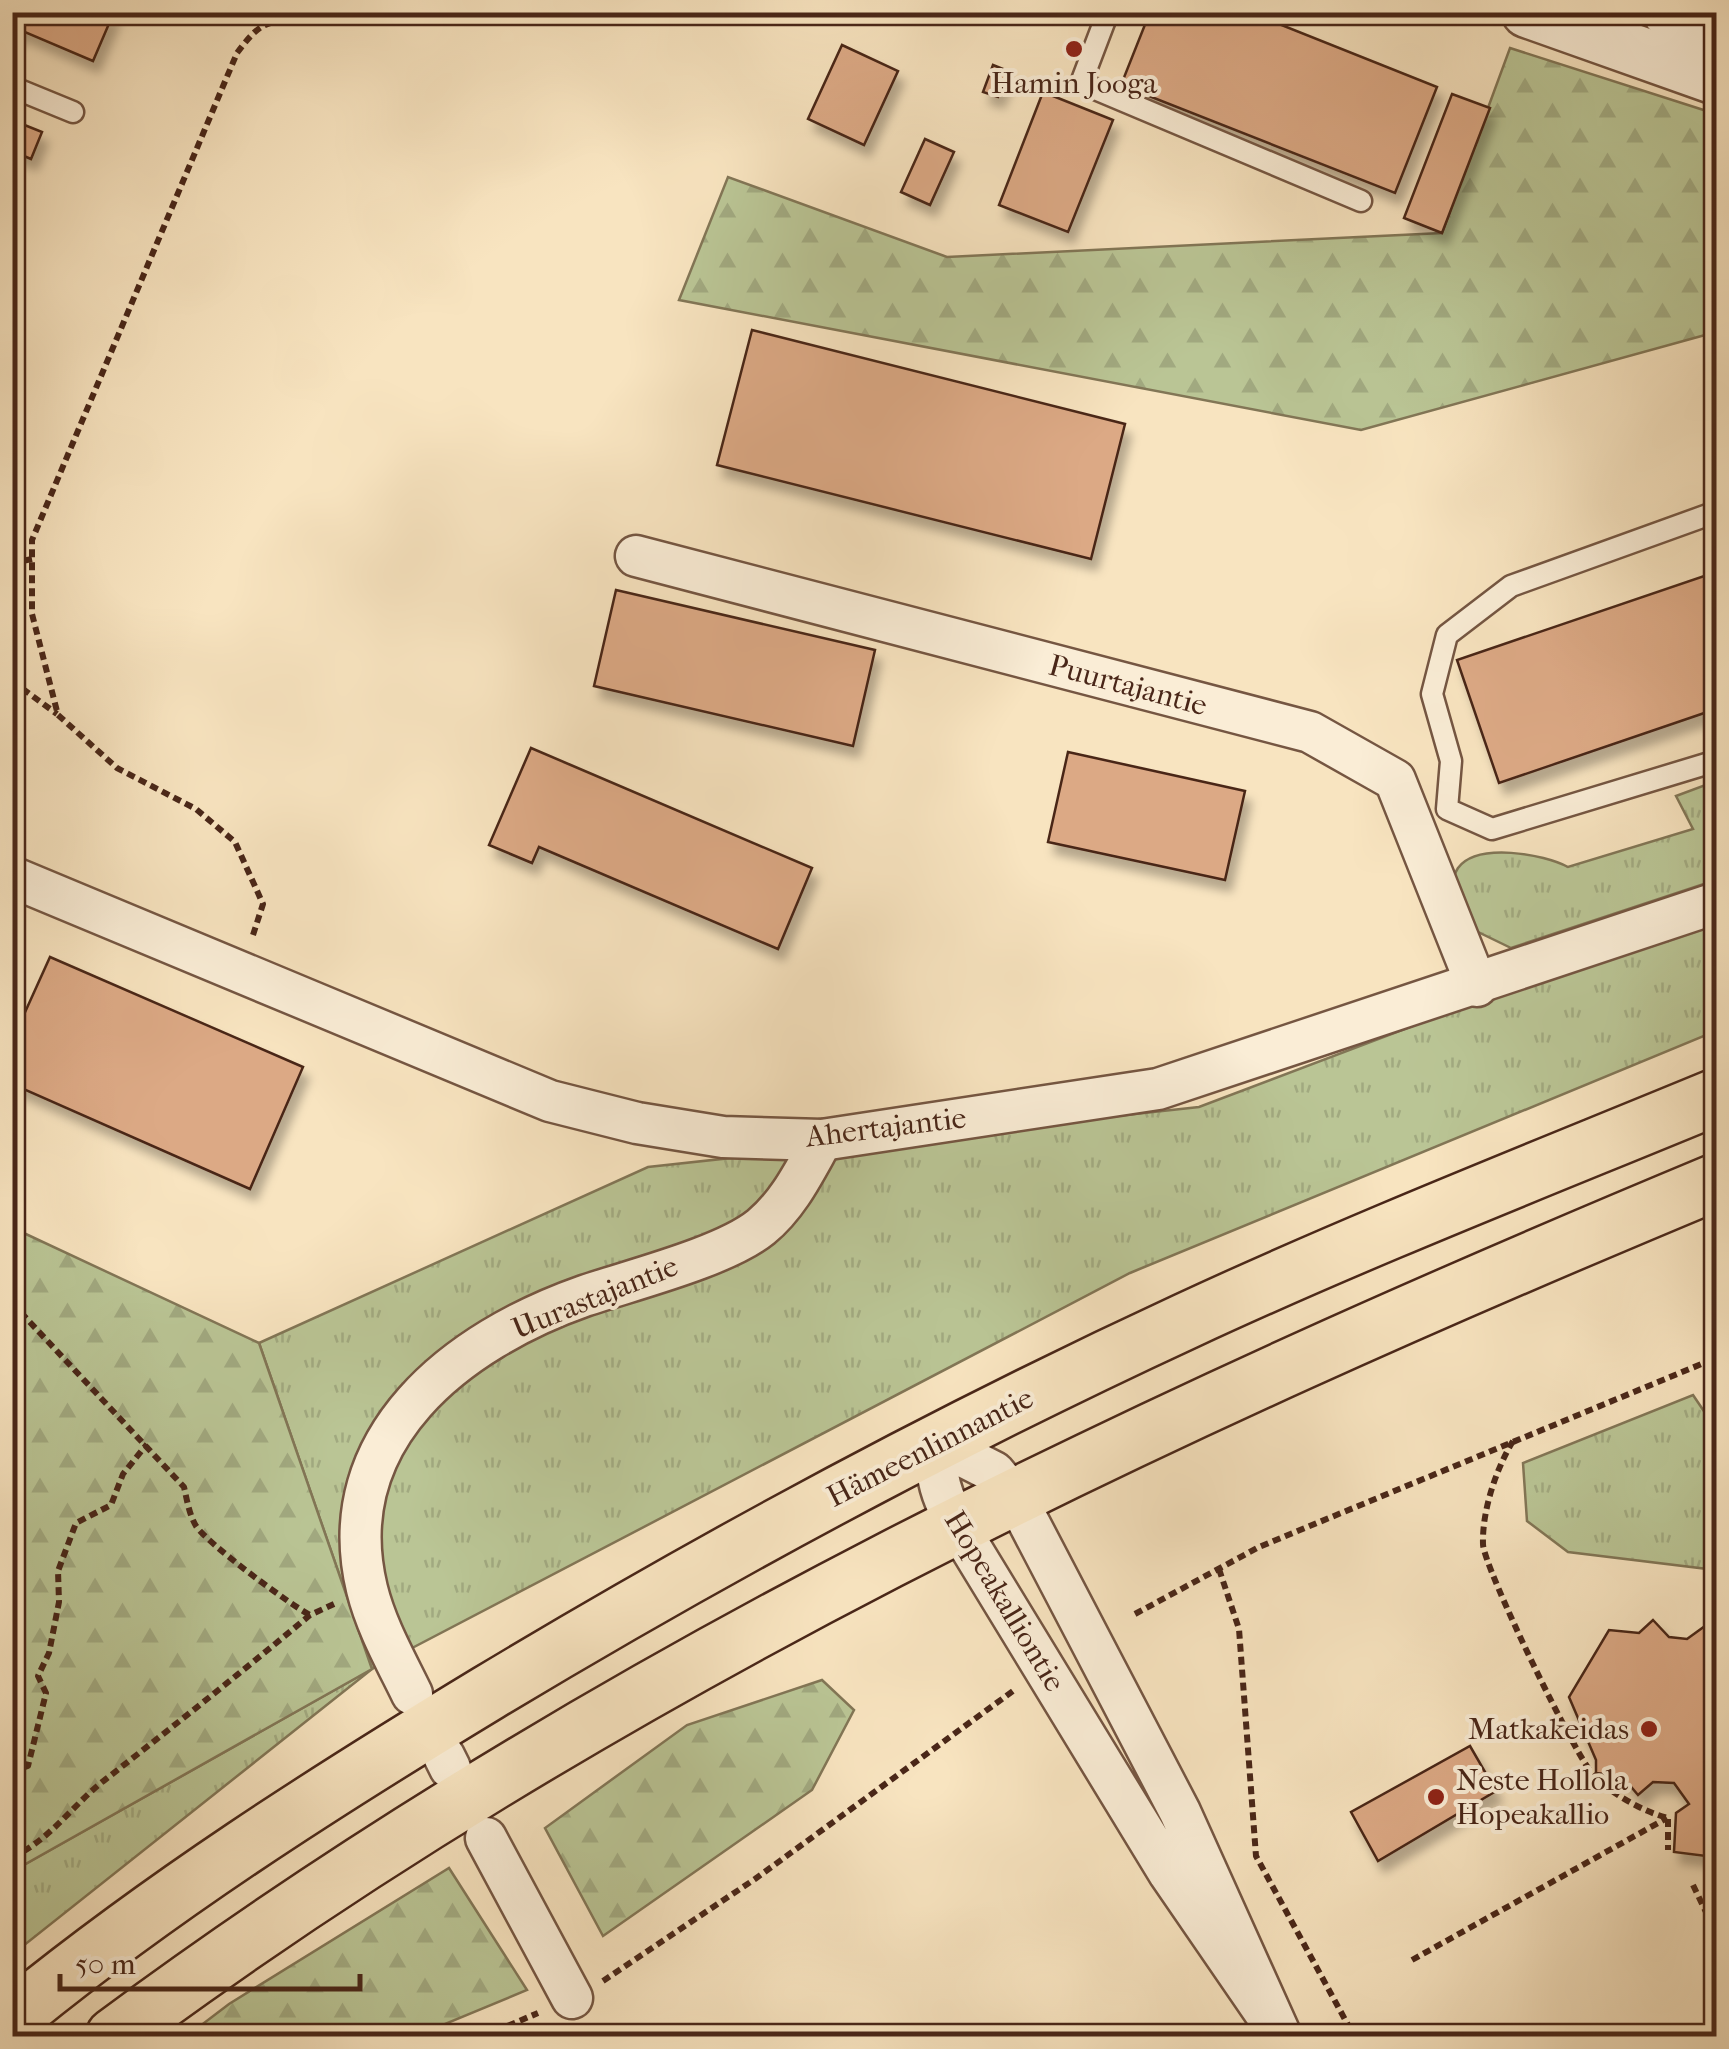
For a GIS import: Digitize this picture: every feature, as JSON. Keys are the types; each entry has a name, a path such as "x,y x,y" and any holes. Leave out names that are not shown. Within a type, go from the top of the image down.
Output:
{"main road":[{"name":"Hämeenlinnantie","path":"12,2018 188,1885 299,1810 632,1607 937,1443 1188,1320 1716,1096"},
{"path":"114,2036 213,1963 407,1837 622,1708 958,1528 1432,1302 1716,1182"}],"street":[{"path":"1528,12 1716,79"},
{"path":"1668,12 1716,27"},
{"name":"Puurtajantie","path":"636,556 1310,732 1395,780 1429,815 1477,986"},
{"name":"Ahertajantie","path":"12,877 550,1100 638,1123 723,1136 822,1140 1158,1089 1477,986 1716,903"},
{"name":"Uurastajantie","path":"412,1694 367,1588 362,1532 372,1480 392,1428 418,1395 454,1363 544,1311 709,1253 760,1228 793,1191 822,1140"},
{"name":"Hopeakalliontie","path":"937,1443 994,1472 1016,1498 1180,1812 1282,2036 1138,1824 958,1528 940,1495 935,1468 937,1443"},
{"path":"486,1838 572,1998"}],"lane":[{"path":"1108,12 1081,84 1361,202"},
{"path":"12,86 73,112"},
{"path":"1716,512 1511,586 1447,635 1432,694 1451,761 1429,815 1492,829 1716,761"}],"path":[{"path":"58,715 32,614 32,540 236,53 253,30 270,19 307,12"},
{"path":"12,563 32,559"},
{"path":"12,681 58,715 117,768 196,809 235,842 263,904 240,972"},
{"path":"12,1303 184,1488 190,1515 208,1540 288,1604 310,1616"},
{"path":"1136,1614 1258,1547 1514,1438 1716,1358"},
{"path":"1514,1438 1497,1476 1482,1543 1502,1600 1593,1776 1648,1813 1668,1818"},
{"path":"12,1771 28,1766 46,1693 38,1676 49,1653 59,1602 58,1572 76,1524 111,1506 123,1474 147,1444"},
{"path":"1219,1570 1239,1630 1256,1856 1354,2036"},
{"path":"12,1857 26,1850 104,1780 154,1746 310,1616 367,1588"},
{"path":"484,2036 572,1998 696,1920 1029,1680"},
{"path":"1668,1818 1668,1850"},
{"path":"1412,1960 1668,1818"},
{"path":"1693,1885 1716,1933"}],"green space":[{"path":"1510,48 1716,114 1716,332 1361,430 679,300 728,177 947,257 1442,233"},
{"path":"1708,784 1716,804 1716,880 1511,948 1470,928 1449,891 1458,868 1480,855 1528,855 1568,867 1693,829 1676,796"},
{"path":"1716,911 1716,1031 1130,1273 372,1669 259,1343 648,1167 1199,1107"},
{"path":"13,1228 259,1343 372,1669 13,1871"},
{"path":"1693,1395 1716,1429 1716,1570 1568,1552 1527,1521 1523,1463"},
{"path":"372,1669 13,1954 13,1871"},
{"path":"822,1680 854,1710 812,1790 603,1936 545,1828 687,1725"},
{"path":"449,1868 527,1990 416,2036 187,2036 229,2004"}],"building":[{"path":"12,12 114,12 93,61 18,29 12,40"},
{"path":"1150,12 1249,12 1437,87 1395,193 1121,85"},
{"path":"842,45 898,71 864,145 808,119"},
{"path":"993,65 1008,71 998,97 983,92"},
{"path":"1043,92 1113,120 1068,232 999,205"},
{"path":"1452,94 1490,108 1442,233 1404,218"},
{"path":"12,120 42,132 31,159 12,151"},
{"path":"925,139 954,152 930,205 901,192"},
{"path":"752,330 1125,424 1091,559 717,465"},
{"path":"1716,572 1716,709 1499,783 1457,660"},
{"path":"616,590 875,650 853,746 594,686"},
{"path":"531,748 812,868 778,949 539,847 532,863 489,845"},
{"path":"1068,752 1245,791 1225,880 1048,842"},
{"path":"50,957 303,1067 250,1189 12,1084 12,1041"},
{"name":"Matkakeidas","path":"1653,1620 1669,1637 1687,1639 1705,1626 1716,1640 1716,1848 1706,1856 1674,1852 1676,1813 1689,1804 1674,1783 1653,1782 1638,1795 1622,1776 1596,1773 1596,1760 1569,1697 1609,1630 1639,1633"},
{"path":"1470,1746 1496,1791 1378,1861 1351,1812"}],"place":[{"name":"Hamin Jooga","path":"1074,49"},
{"name":"Matkakeidas","path":"1649,1729"},
{"name":"Neste Hollola Hopeakallio","path":"1436,1797"}]}
